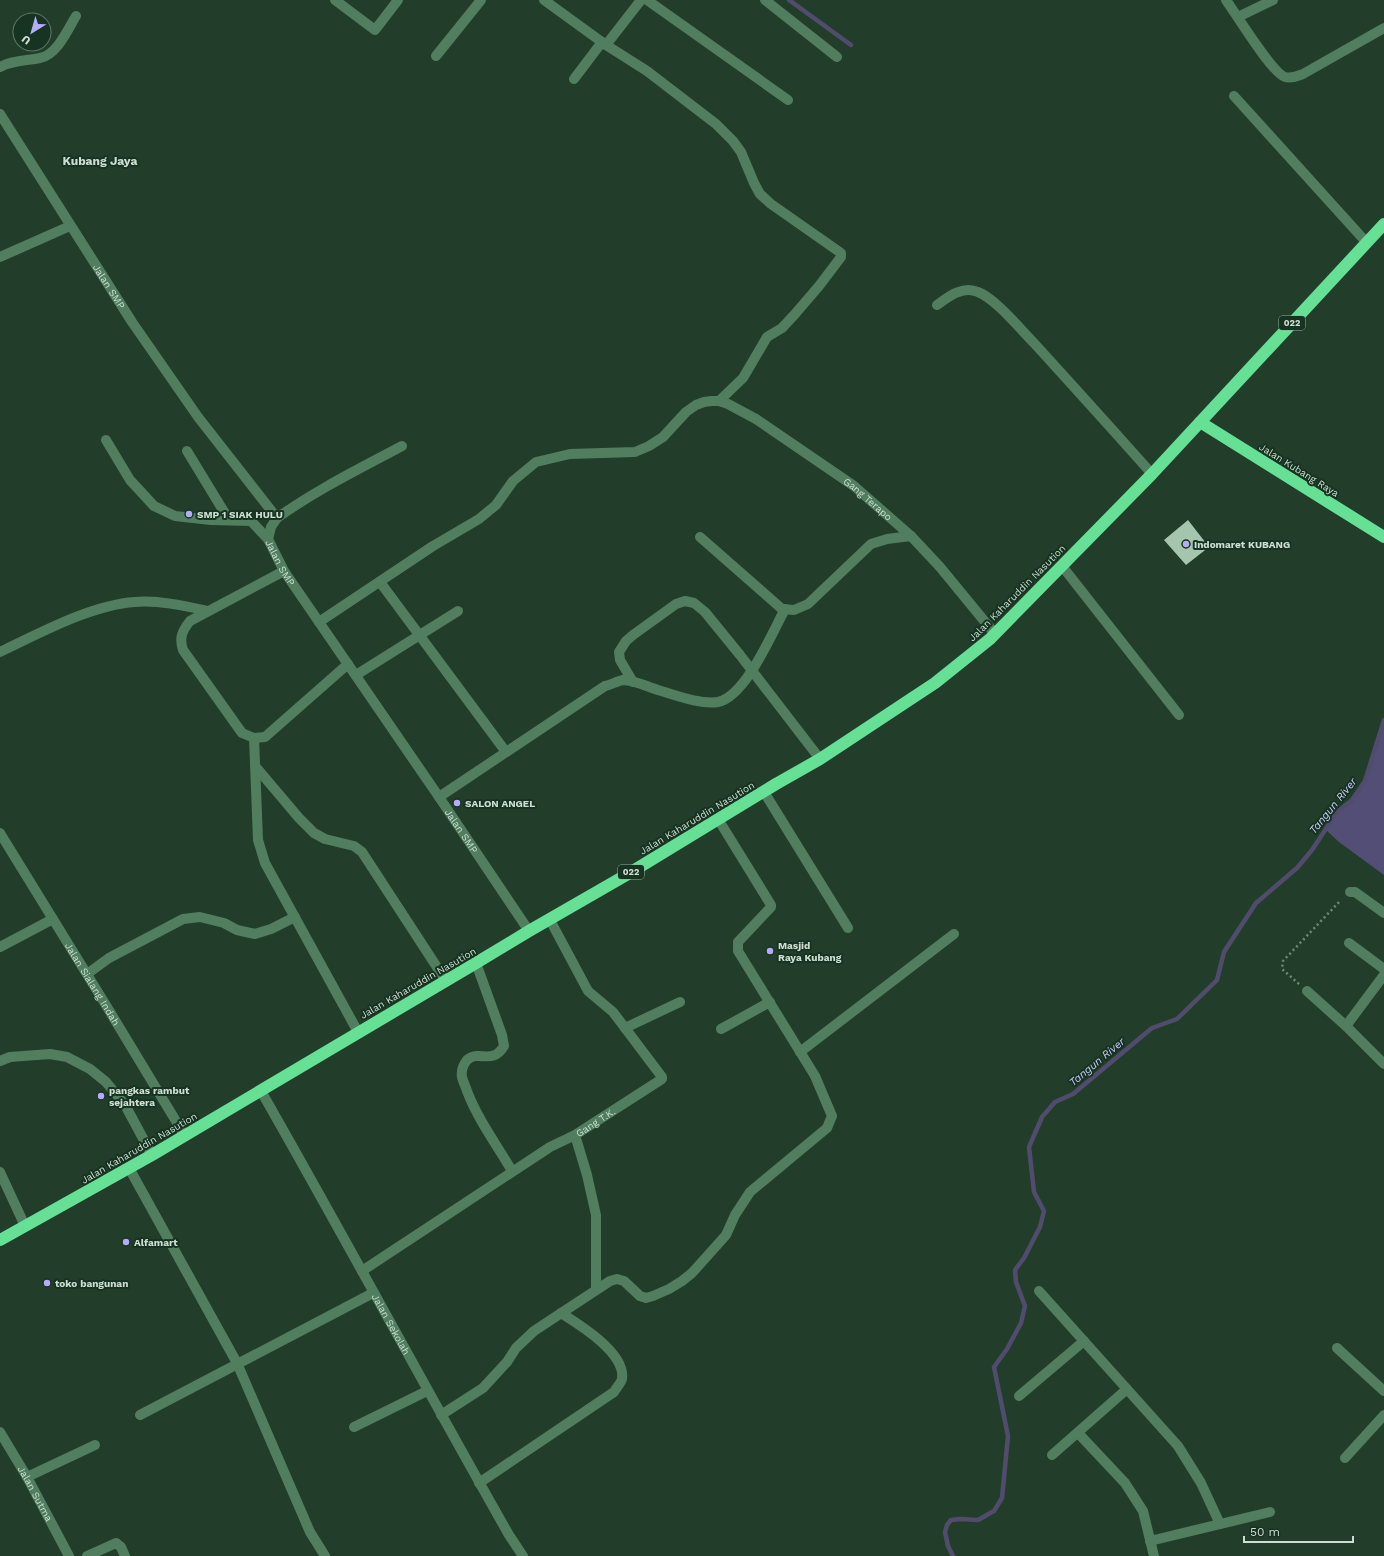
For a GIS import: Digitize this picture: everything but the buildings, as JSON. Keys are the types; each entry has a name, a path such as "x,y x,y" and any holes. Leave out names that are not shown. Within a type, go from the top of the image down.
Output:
{"highway":[{"name":"022","path":"1200,422 1384,224"},
{"name":"Jalan Kaharuddin Nasution","path":"0,1240 185,1136 358,1032 628,874 820,759 936,683 995,634 1152,474 1200,422"},
{"name":"Jalan Kubang Raya","path":"1200,422 1384,537"}],"street":[{"path":"335,0 375,30 398,0"},
{"path":"436,56 481,0"},
{"path":"319,622 433,546 479,519 496,505 514,481 536,462 570,454 635,452 649,446 663,437 686,412 696,405 704,402 716,401 743,378 767,337 782,328 795,314 841,257 841,253 771,204 760,194 741,152 733,141 716,124 647,71 604,44 544,0"},
{"path":"574,79 641,0"},
{"path":"647,0 788,100"},
{"path":"765,0 837,57"},
{"path":"1226,0 1270,63 1277,71 1287,78 1294,78 1303,74 1384,28"},
{"path":"1238,17 1273,0"},
{"path":"0,66 9,62 42,58 56,48 76,16"},
{"path":"1234,96 1367,244"},
{"name":"Jalan SMP","path":"0,114 132,322 198,417 277,518 271,527 268,539 284,571 529,931"},
{"path":"0,257 70,226"},
{"path":"937,305 953,294 961,291 978,291 986,296 1007,315 1091,405 1152,474"},
{"name":"Gang Terapo","path":"716,401 756,419 854,486 911,536 940,567 995,634"},
{"path":"106,440 130,480 154,506 176,516 251,521 268,539"},
{"path":"277,518 295,505 345,476 402,446"},
{"path":"187,451 229,520"},
{"path":"700,537 782,609 794,610 808,604 872,544 887,539 911,536"},
{"path":"1062,566 1179,715"},
{"path":"284,571 190,621 182,630 180,641 183,650 242,733 254,738 265,737 348,664"},
{"path":"380,582 506,752"},
{"path":"633,682 620,660 619,652 626,641 676,604 685,601 694,602 704,612 752,671 820,759"},
{"path":"0,652 97,608 135,602 173,604 208,611"},
{"path":"439,797 605,686 622,680 683,698 706,702 719,702 732,695 752,671 785,609"},
{"path":"356,675 458,611"},
{"path":"254,738 258,840 265,863 358,1032"},
{"path":"254,766 314,833 325,839 354,846 362,852 446,981"},
{"path":"764,792 848,928"},
{"path":"441,1415 483,1388 507,1362 516,1348 534,1331 610,1280 617,1279 624,1281 640,1296 646,1298 669,1289 682,1281 692,1273 726,1235 735,1215 750,1192 828,1128 832,1116 814,1076 738,951 738,942 771,907 771,905 718,819"},
{"name":"Jalan Sialang Indah","path":"0,833 185,1136"},
{"path":"1350,892 1355,892 1384,913"},
{"path":"87,974 109,958 183,919 200,917 224,923 237,930 255,934 271,929 295,917"},
{"path":"0,947 53,919"},
{"name":"Gang T.K.","path":"362,1271 512,1171 550,1147 575,1135 662,1079 613,1012 588,991 550,920"},
{"path":"800,1052 954,934"},
{"path":"1349,943 1384,970"},
{"path":"476,963 502,1034 504,1046 500,1053 490,1057 477,1056 468,1059 462,1067 462,1078 472,1104 512,1171"},
{"path":"1346,1026 1384,975"},
{"path":"1307,991 1346,1026 1384,1064"},
{"path":"625,1028 680,1002"},
{"path":"720,1029 770,1002"},
{"path":"0,1061 10,1057 50,1054 67,1057 90,1069 106,1082 124,1105 152,1155"},
{"name":"Jalan Sekolah","path":"261,1091 325,1203 427,1391 508,1535 523,1556"},
{"path":"575,1135 587,1175 596,1215 596,1289"},
{"path":"129,1168 237,1363 310,1532 325,1556"},
{"path":"0,1172 25,1226"},
{"path":"1039,1291 1178,1446 1201,1483 1220,1524"},
{"path":"140,1415 373,1293"},
{"path":"479,1483 614,1392 622,1380 622,1367 612,1353 597,1338 561,1313"},
{"path":"1019,1396 1084,1341"},
{"path":"1337,1348 1384,1391"},
{"path":"1052,1456 1127,1389"},
{"path":"354,1427 427,1391"},
{"path":"1345,1458 1384,1415"},
{"name":"Jalan Sutma","path":"0,1432 27,1477 69,1556"},
{"path":"1078,1433 1125,1482 1143,1511 1154,1556"},
{"path":"27,1477 95,1445"},
{"path":"1150,1541 1270,1512"},
{"path":"87,1556 116,1542 126,1556"}],"path":[{"path":"1307,991 1282,969 1283,961 1345,895 1350,892"}],"shaded area":[{"path":"1384,720 1384,875 1339,842 1325,829 1337,812 1352,800 1365,781"}],"waterway":[{"path":"789,0 851,45"},
{"name":"Tangun River","path":"953,1556 948,1546 945,1532 947,1525 951,1520 978,1520 994,1511 1002,1498 1008,1436 994,1367 1007,1349 1021,1323 1025,1306 1016,1282 1015,1270 1024,1258 1040,1227 1044,1211 1034,1192 1029,1147 1042,1117 1055,1102 1073,1094 1152,1028 1177,1019 1217,980 1224,952 1256,903 1297,868 1312,850 1337,812 1352,800 1365,781 1384,720"}],"place":[{"name":"SMP 1 SIAK HULU","path":"189,514"},
{"name":"Indomaret KUBANG","path":"1186,544"},
{"name":"SALON ANGEL","path":"457,803"},
{"name":"Masjid Raya Kubang","path":"770,951"},
{"name":"pangkas rambut sejahtera","path":"101,1096"},
{"name":"Alfamart","path":"126,1242"},
{"name":"toko bangunan","path":"47,1283"}],"district":[{"name":"Kubang Jaya","path":"100,161"}]}
